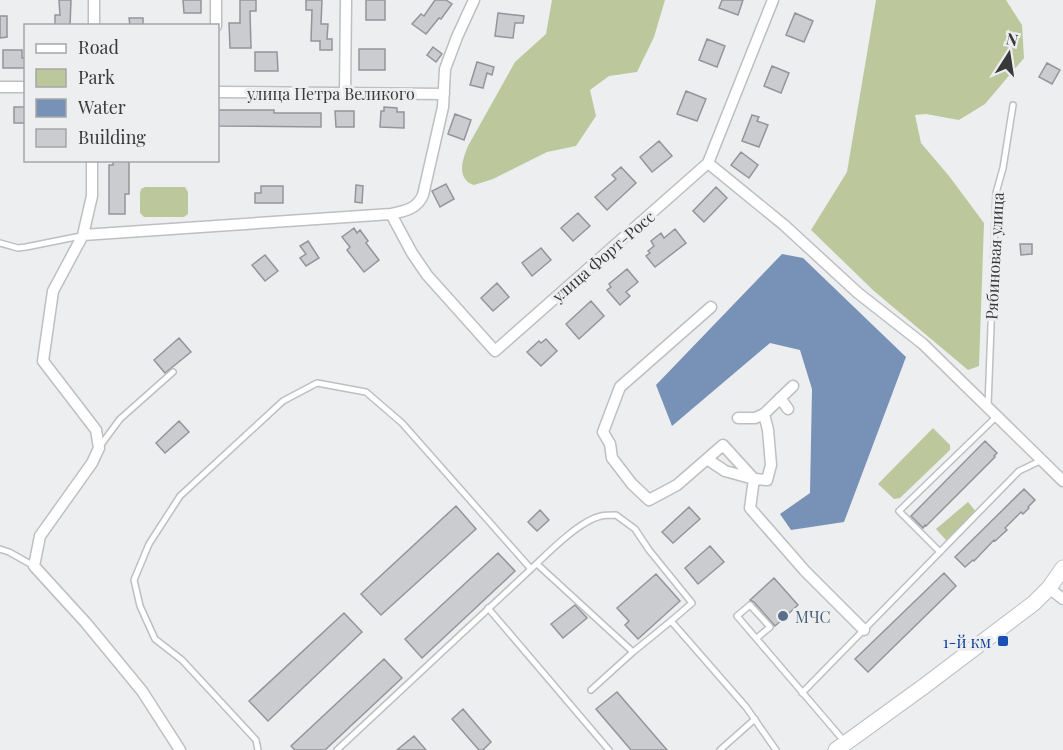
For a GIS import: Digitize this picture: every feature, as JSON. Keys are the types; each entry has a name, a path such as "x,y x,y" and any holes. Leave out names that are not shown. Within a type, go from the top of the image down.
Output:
{"main road":[{"path":"840,746 1034,603 1049,588 1063,568"}],"street":[{"path":"94,0 94,24"},
{"path":"216,0 216,24"},
{"path":"345,94 346,0"},
{"path":"83,236 391,214 416,206 423,195 443,107 445,69 474,0"},
{"name":"улица Форт-Росс","path":"391,214 427,275 495,351 708,163 773,0"},
{"path":"0,87 24,87"},
{"name":"улица Петра Великого","path":"219,92 444,94"},
{"path":"92,162 92,196 83,236 53,291 43,361 96,430 99,448 92,463 40,536 34,566 86,623 142,691 180,750"},
{"path":"708,163 784,225 858,293 923,344 1063,481"},
{"path":"711,307 620,387 603,432 610,444 612,458 632,484 649,500 677,485 723,445 754,479"},
{"path":"738,418 755,418 788,397"},
{"path":"707,459 724,471 767,480 771,465 773,431 764,414"},
{"path":"754,479 750,508 805,571 864,630"},
{"path":"1049,588 1063,599"}],"lane":[{"name":"Рябиновая улица","path":"988,408 996,193 1003,168 1012,105"},
{"path":"0,243 18,248 83,236"},
{"path":"99,448 120,419 173,372"},
{"path":"258,750 256,740 182,660 155,639 140,606 134,580 149,544 180,496 283,401 317,383 366,392 402,423 531,569"},
{"path":"940,552 899,511 997,416"},
{"path":"802,693 1019,471 1042,460"},
{"path":"337,750 488,608 573,532 601,516 616,515 635,529 648,550 692,603 591,690"},
{"path":"0,549 34,566"},
{"path":"537,564 633,652"},
{"path":"757,638 770,627 750,605 737,616 802,693 840,746"},
{"path":"488,608 609,750"},
{"path":"671,621 746,706 776,750"},
{"path":"720,750 755,719"}],"green space":[{"path":"552,0 665,0 654,37 637,72 609,76 590,90 596,116 576,146 547,152 493,179 471,184 462,172 468,146 515,62 546,34"},
{"path":"876,0 1006,0 1022,25 1024,58 985,104 959,120 926,114 915,115 921,143 984,223 979,366 968,370 874,291 811,230 847,172"},
{"path":"145,187 185,187 188,192 188,214 184,217 144,217 140,213 140,193"},
{"path":"933,428 950,445 950,450 900,498 894,499 878,484"},
{"path":"968,502 977,513 946,540 936,529"}],"water":[{"path":"782,254 803,258 906,357 844,522 791,530 780,514 810,493 812,389 800,350 770,343 672,426 656,385"}],"building":[{"path":"59,0 71,0 70,24 55,24 55,15 60,15"},
{"path":"183,0 201,0 201,13 184,13"},
{"path":"240,0 256,0 256,11 250,11 251,48 230,48 229,23 240,23"},
{"path":"306,0 322,0 321,24 328,24 327,39 332,39 332,50 320,50 320,41 311,41 312,10 306,10"},
{"path":"366,0 385,0 385,20 366,20"},
{"path":"435,0 446,0 452,4 426,34 412,24 421,14 424,16"},
{"path":"722,0 743,0 738,15 719,8"},
{"path":"498,13 524,16 523,23 515,23 513,38 495,36"},
{"path":"795,13 813,21 804,42 786,35"},
{"path":"0,16 7,16 7,37 0,38"},
{"path":"129,18 143,18 143,24 130,24"},
{"path":"707,39 725,46 717,67 699,60"},
{"path":"433,47 442,54 436,62 427,55"},
{"path":"359,49 385,49 385,70 359,70"},
{"path":"3,50 22,50 24,68 3,68"},
{"path":"255,52 277,52 278,71 255,71"},
{"path":"477,62 494,67 492,75 487,73 483,88 470,85"},
{"path":"1047,63 1060,70 1052,84 1039,77"},
{"path":"772,66 789,73 781,93 764,86"},
{"path":"686,91 706,99 697,121 677,114"},
{"path":"14,107 24,107 24,123 14,123"},
{"path":"384,107 397,108 397,112 404,112 404,128 380,127 381,111 384,111"},
{"path":"219,110 321,113 321,127 219,126"},
{"path":"335,111 354,111 354,127 336,127"},
{"path":"455,114 471,120 464,140 448,134"},
{"path":"752,115 759,117 757,121 768,125 759,147 742,141"},
{"path":"659,141 672,156 652,172 640,157"},
{"path":"741,152 758,165 749,178 731,165"},
{"path":"113,162 129,162 129,194 125,194 125,214 109,214 109,165 113,165"},
{"path":"621,167 636,183 607,210 595,197 616,179 612,175"},
{"path":"446,184 454,199 440,207 432,191"},
{"path":"356,185 363,186 362,203 355,202"},
{"path":"261,186 283,186 283,203 255,203 255,193 261,193"},
{"path":"716,187 727,198 704,222 693,211"},
{"path":"578,213 590,226 573,241 561,228"},
{"path":"354,228 357,233 360,230 368,241 366,243 379,260 364,272 347,250 350,247 342,237"},
{"path":"675,229 686,243 655,267 646,256 654,246 651,241 661,233 664,238"},
{"path":"308,241 319,258 306,266 300,258 306,254 300,246"},
{"path":"1020,244 1032,244 1032,254 1021,255"},
{"path":"541,248 551,260 532,276 522,263"},
{"path":"265,255 278,271 265,281 252,265"},
{"path":"627,269 638,282 626,292 630,296 620,305 607,290 611,287 609,284"},
{"path":"497,283 509,297 493,311 481,298"},
{"path":"591,301 604,316 579,339 566,324"},
{"path":"179,338 191,352 165,373 154,360"},
{"path":"546,339 557,351 541,366 527,352 539,341 541,343"},
{"path":"179,421 189,432 165,453 156,443"},
{"path":"985,441 997,453 995,457 923,528 911,516"},
{"path":"1024,489 1035,500 1029,508 1023,514 1021,512 1005,528 1007,530 965,567 955,557"},
{"path":"456,506 476,529 381,615 361,594"},
{"path":"689,507 700,519 673,543 662,532"},
{"path":"540,510 549,520 537,531 528,522"},
{"path":"710,546 724,562 698,584 685,568"},
{"path":"498,553 515,571 422,658 405,639"},
{"path":"944,573 956,586 868,672 855,659"},
{"path":"656,574 680,601 638,639 625,625 629,621 617,608"},
{"path":"774,578 798,605 775,626 750,600"},
{"path":"575,605 587,618 563,638 551,624"},
{"path":"344,613 362,632 268,721 249,701"},
{"path":"384,659 402,678 325,750 295,750 291,746"},
{"path":"617,692 667,750 631,750 596,709"},
{"path":"463,709 491,742 483,750 479,750 452,719"},
{"path":"414,736 426,750 397,750"}],"place":[{"name":"МЧС","path":"783,616"},
{"name":"1-й км","path":"1003,641"}]}
